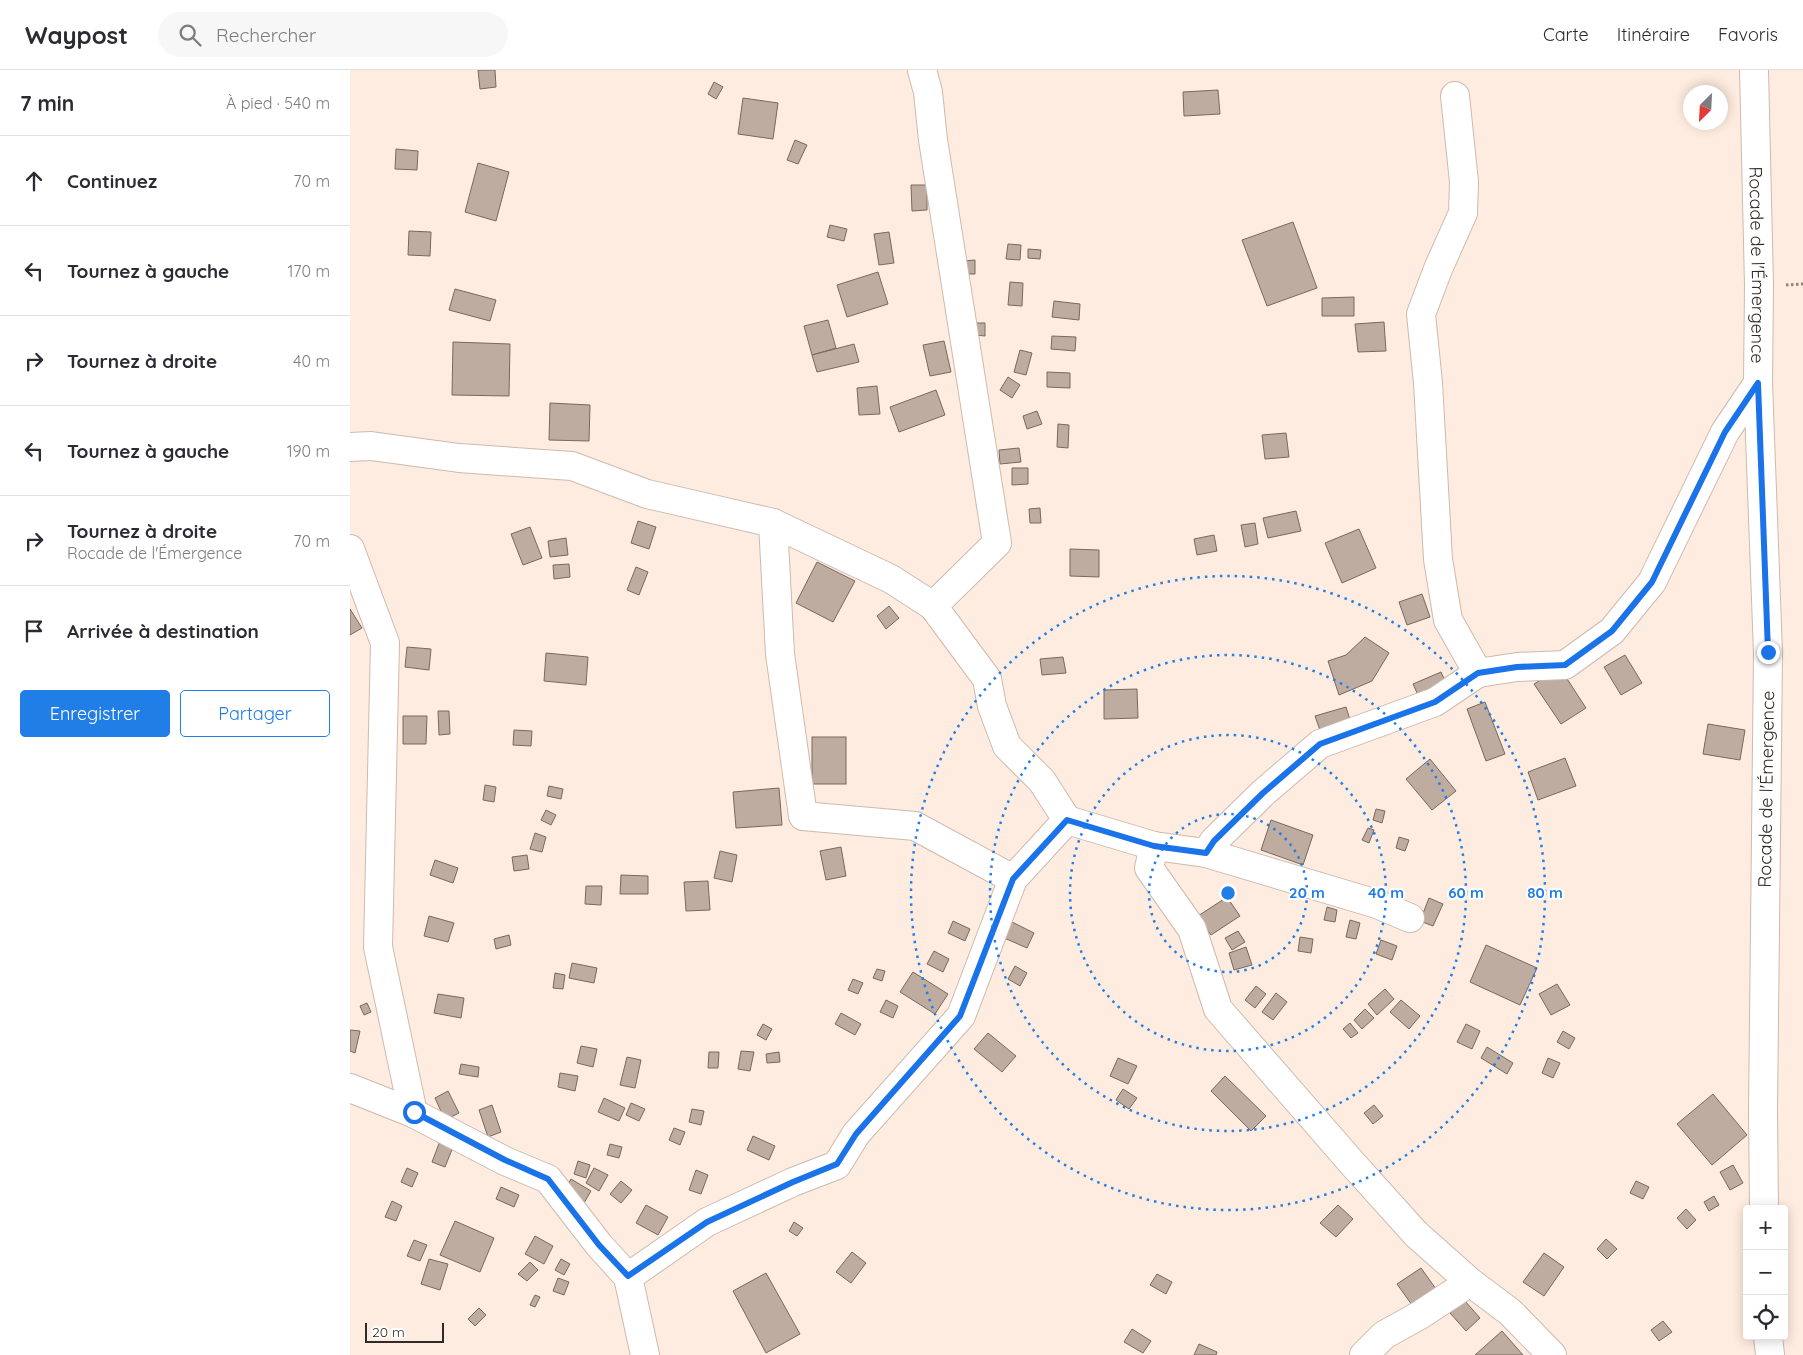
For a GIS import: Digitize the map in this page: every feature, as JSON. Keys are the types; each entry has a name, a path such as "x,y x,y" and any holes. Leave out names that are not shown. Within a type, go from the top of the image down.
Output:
{"street":[{"path":"922,70 928,92 933,140 997,543 933,606"},
{"name":"Rocade de l'Émergence","path":"1754,70 1759,285 1758,383 1768,652 1763,1112 1764,1205"},
{"path":"1455,96 1464,182 1463,213 1438,269 1421,314 1428,383 1438,559 1448,620 1478,673"},
{"path":"1206,853 1214,841 1263,793 1320,744 1435,702 1478,673 1517,667 1565,665 1612,631 1652,582 1725,432 1758,383"},
{"path":"350,447 371,446 459,458 572,466 647,494 773,523 891,579 933,606 987,679 992,706 1007,746 1042,780 1067,820 1154,846 1206,853 1377,904 1410,918"},
{"path":"773,523 780,654 803,816 915,826 1013,879"},
{"path":"350,549 385,643 378,947 414,1112"},
{"path":"628,1276 707,1222 837,1164 856,1134 960,1016 1013,879 1067,820"},
{"path":"1154,846 1149,868 1192,929 1218,1009 1416,1234 1470,1282 1510,1312 1552,1355"},
{"path":"350,1088 414,1112 505,1160 548,1179 599,1245 628,1276 645,1355"},
{"path":"1364,1355 1384,1335 1420,1315 1470,1282"},
{"path":"1768,1340 1770,1355"}],"building":[{"path":"478,70 495,70 496,87 480,89"},
{"path":"714,82 723,87 716,99 708,94"},
{"path":"1218,90 1220,114 1184,116 1183,92"},
{"path":"743,98 778,103 773,139 738,134"},
{"path":"795,140 807,145 798,164 787,160"},
{"path":"396,149 418,151 417,170 395,169"},
{"path":"478,163 509,172 496,221 465,212"},
{"path":"911,185 927,185 927,210 912,211"},
{"path":"1293,222 1317,288 1267,306 1242,240"},
{"path":"830,225 847,229 844,241 827,237"},
{"path":"409,231 431,232 430,256 408,255"},
{"path":"889,232 894,263 879,265 874,234"},
{"path":"1008,244 1021,245 1020,260 1006,259"},
{"path":"1028,249 1041,250 1040,259 1028,258"},
{"path":"975,260 975,274 963,274 963,261"},
{"path":"878,272 888,304 847,317 837,285"},
{"path":"1010,282 1023,283 1022,306 1008,305"},
{"path":"455,289 496,300 490,321 449,310"},
{"path":"1354,297 1354,316 1322,316 1322,298"},
{"path":"1054,301 1080,304 1079,320 1052,317"},
{"path":"828,320 836,348 812,355 804,326"},
{"path":"1384,322 1386,351 1358,352 1355,324"},
{"path":"975,323 985,323 985,336 975,335"},
{"path":"1052,336 1076,337 1075,351 1051,349"},
{"path":"944,341 951,372 930,376 923,345"},
{"path":"453,342 510,344 509,396 452,395"},
{"path":"854,344 859,362 817,372 812,355"},
{"path":"1020,350 1032,353 1026,375 1014,372"},
{"path":"1047,372 1070,373 1070,388 1047,387"},
{"path":"1008,377 1020,385 1012,398 1000,390"},
{"path":"877,386 880,414 859,415 857,388"},
{"path":"936,390 945,415 899,432 890,407"},
{"path":"550,403 590,405 589,441 549,440"},
{"path":"1037,411 1042,424 1027,429 1023,416"},
{"path":"1058,424 1069,425 1068,448 1057,447"},
{"path":"1286,433 1289,457 1265,459 1262,435"},
{"path":"1019,448 1021,462 1000,464 999,450"},
{"path":"1012,468 1028,468 1028,484 1012,485"},
{"path":"1040,508 1041,523 1030,523 1029,509"},
{"path":"1296,511 1301,531 1268,538 1263,518"},
{"path":"638,521 656,527 649,549 631,543"},
{"path":"1255,523 1258,544 1245,547 1241,525"},
{"path":"530,527 542,558 523,565 511,534"},
{"path":"1359,529 1376,568 1342,583 1325,543"},
{"path":"1214,535 1217,551 1197,555 1194,539"},
{"path":"566,538 568,555 550,557 548,541"},
{"path":"1070,549 1099,550 1099,577 1070,576"},
{"path":"817,562 855,581 833,622 796,603"},
{"path":"569,564 570,577 554,579 553,565"},
{"path":"636,567 648,572 639,595 627,590"},
{"path":"1422,594 1430,617 1407,625 1399,602"},
{"path":"889,606 899,618 886,629 877,616"},
{"path":"350,609 362,628 350,635"},
{"path":"1365,637 1389,653 1372,681 1339,695 1328,661 1346,655"},
{"path":"407,647 431,649 429,670 405,667"},
{"path":"546,653 588,657 586,685 544,681"},
{"path":"1625,655 1642,683 1621,695 1604,667"},
{"path":"1063,657 1066,673 1042,675 1040,659"},
{"path":"1560,668 1586,708 1561,724 1534,684"},
{"path":"1441,672 1446,683 1418,695 1413,684"},
{"path":"1137,689 1138,718 1104,719 1104,690"},
{"path":"1485,702 1505,754 1486,761 1467,709"},
{"path":"1346,707 1351,723 1321,733 1315,716"},
{"path":"438,711 449,711 450,734 439,735"},
{"path":"403,716 427,716 426,744 403,744"},
{"path":"1708,724 1745,730 1740,760 1703,754"},
{"path":"514,730 532,731 531,746 513,745"},
{"path":"812,737 846,737 846,784 812,784"},
{"path":"1565,758 1576,786 1538,800 1528,772"},
{"path":"1430,759 1456,791 1432,810 1406,779"},
{"path":"485,785 496,787 494,802 483,800"},
{"path":"549,786 563,789 561,799 547,796"},
{"path":"779,788 782,825 736,828 733,792"},
{"path":"1376,809 1385,811 1382,823 1373,820"},
{"path":"546,810 556,815 551,825 541,820"},
{"path":"1271,820 1313,835 1303,865 1261,850"},
{"path":"1368,828 1374,830 1369,843 1362,840"},
{"path":"535,833 546,837 542,852 530,849"},
{"path":"1399,837 1409,840 1405,851 1396,848"},
{"path":"841,847 846,876 826,880 820,851"},
{"path":"720,851 737,855 732,882 714,878"},
{"path":"527,855 529,869 514,871 512,857"},
{"path":"435,860 458,868 453,883 430,875"},
{"path":"621,875 648,876 648,894 620,894"},
{"path":"708,881 710,910 686,911 684,882"},
{"path":"586,886 602,886 601,905 585,904"},
{"path":"1227,897 1240,916 1211,935 1198,916"},
{"path":"1429,898 1443,904 1433,926 1420,921"},
{"path":"1327,907 1337,910 1335,922 1324,920"},
{"path":"429,916 454,923 448,942 424,936"},
{"path":"1350,920 1360,923 1356,939 1346,937"},
{"path":"953,921 970,929 965,941 948,933"},
{"path":"1010,921 1034,933 1027,948 1002,937"},
{"path":"1238,931 1245,942 1232,950 1225,938"},
{"path":"509,935 511,945 496,949 494,939"},
{"path":"1300,937 1313,939 1311,953 1298,951"},
{"path":"1381,940 1397,946 1392,960 1376,954"},
{"path":"1486,945 1537,968 1520,1005 1470,982"},
{"path":"1246,947 1252,965 1234,970 1229,953"},
{"path":"934,951 949,959 943,972 927,964"},
{"path":"572,963 597,968 594,983 569,978"},
{"path":"1015,966 1027,973 1020,986 1008,979"},
{"path":"877,969 885,971 882,981 873,978"},
{"path":"913,972 948,994 935,1014 900,992"},
{"path":"555,973 565,975 563,989 553,988"},
{"path":"853,979 863,983 858,994 848,990"},
{"path":"1557,984 1570,1005 1551,1015 1539,994"},
{"path":"1256,986 1266,994 1255,1008 1245,1000"},
{"path":"1385,989 1394,999 1377,1015 1368,1004"},
{"path":"1276,993 1287,1002 1273,1020 1262,1012"},
{"path":"438,994 464,998 461,1018 434,1013"},
{"path":"886,1000 898,1006 893,1018 880,1012"},
{"path":"1401,1000 1420,1016 1409,1029 1390,1012"},
{"path":"367,1003 371,1012 364,1015 360,1006"},
{"path":"1365,1009 1374,1018 1362,1029 1354,1020"},
{"path":"841,1013 861,1024 855,1035 835,1024"},
{"path":"1350,1023 1358,1033 1351,1038 1343,1029"},
{"path":"763,1024 772,1029 766,1040 757,1035"},
{"path":"1466,1024 1480,1031 1472,1049 1457,1042"},
{"path":"350,1030 360,1031 355,1053 350,1051"},
{"path":"1563,1031 1575,1038 1569,1049 1557,1042"},
{"path":"988,1033 1016,1056 1002,1072 974,1049"},
{"path":"581,1046 597,1049 593,1067 577,1063"},
{"path":"1487,1047 1513,1063 1507,1074 1481,1058"},
{"path":"741,1051 754,1052 750,1071 738,1069"},
{"path":"709,1052 719,1052 718,1068 708,1068"},
{"path":"779,1052 780,1062 767,1063 766,1054"},
{"path":"627,1057 641,1060 635,1088 620,1085"},
{"path":"1118,1058 1137,1066 1128,1084 1110,1076"},
{"path":"1548,1058 1560,1063 1553,1078 1542,1073"},
{"path":"461,1064 479,1067 478,1077 459,1074"},
{"path":"560,1073 578,1076 575,1091 558,1087"},
{"path":"1225,1076 1266,1116 1251,1131 1211,1091"},
{"path":"1123,1089 1137,1098 1129,1109 1116,1100"},
{"path":"448,1091 459,1113 445,1120 435,1098"},
{"path":"1713,1094 1747,1135 1712,1165 1677,1124"},
{"path":"604,1098 625,1108 619,1121 598,1112"},
{"path":"631,1103 645,1109 639,1121 626,1115"},
{"path":"492,1105 501,1132 488,1137 479,1110"},
{"path":"1374,1105 1383,1116 1373,1124 1364,1113"},
{"path":"692,1109 704,1111 701,1125 689,1122"},
{"path":"674,1128 685,1132 680,1145 669,1140"},
{"path":"753,1136 775,1146 769,1160 747,1150"},
{"path":"440,1141 453,1147 445,1167 432,1162"},
{"path":"610,1144 622,1147 619,1158 607,1155"},
{"path":"578,1161 590,1165 586,1178 574,1174"},
{"path":"1733,1165 1743,1183 1730,1190 1720,1172"},
{"path":"407,1168 418,1173 412,1187 401,1182"},
{"path":"594,1168 608,1175 599,1191 586,1183"},
{"path":"696,1170 708,1175 701,1194 689,1190"},
{"path":"571,1179 591,1191 584,1203 564,1191"},
{"path":"621,1181 632,1190 621,1203 610,1194"},
{"path":"1636,1181 1649,1187 1643,1199 1630,1193"},
{"path":"501,1187 519,1195 514,1207 496,1199"},
{"path":"1714,1196 1719,1205 1709,1211 1704,1202"},
{"path":"392,1201 402,1206 396,1221 385,1217"},
{"path":"646,1205 668,1217 658,1235 636,1223"},
{"path":"1338,1205 1353,1219 1336,1237 1320,1223"},
{"path":"1686,1209 1696,1220 1687,1229 1677,1218"},
{"path":"455,1221 494,1238 480,1272 440,1255"},
{"path":"794,1222 803,1228 797,1236 789,1231"},
{"path":"535,1236 553,1246 544,1264 525,1254"},
{"path":"1606,1239 1617,1249 1607,1259 1597,1249"},
{"path":"414,1240 427,1245 420,1261 407,1256"},
{"path":"852,1252 866,1263 851,1283 836,1272"},
{"path":"1544,1253 1564,1267 1544,1296 1523,1282"},
{"path":"429,1259 448,1264 440,1290 421,1284"},
{"path":"561,1259 570,1264 564,1275 555,1270"},
{"path":"530,1262 538,1270 527,1281 518,1274"},
{"path":"1421,1268 1436,1289 1412,1305 1397,1284"},
{"path":"766,1273 800,1334 766,1353 733,1291"},
{"path":"1157,1274 1172,1282 1166,1294 1150,1285"},
{"path":"558,1278 569,1282 564,1295 553,1291"},
{"path":"535,1295 540,1297 535,1307 530,1305"},
{"path":"1464,1300 1480,1318 1466,1331 1450,1313"},
{"path":"479,1308 486,1315 475,1326 468,1319"},
{"path":"1663,1321 1672,1332 1659,1341 1651,1330"},
{"path":"1132,1329 1151,1341 1143,1353 1124,1342"},
{"path":"1502,1331 1523,1355 1475,1355"},
{"path":"1199,1344 1217,1352 1216,1355 1194,1355"}],"route":[{"path":"414,1112 505,1160 548,1179 599,1245 628,1276 707,1222 837,1164 856,1134 960,1016 1013,879 1067,820 1154,846 1206,853 1214,841 1263,793 1320,744 1435,702 1478,673 1517,667 1565,665 1612,631 1652,582 1725,432 1758,383 1768,652"}]}
